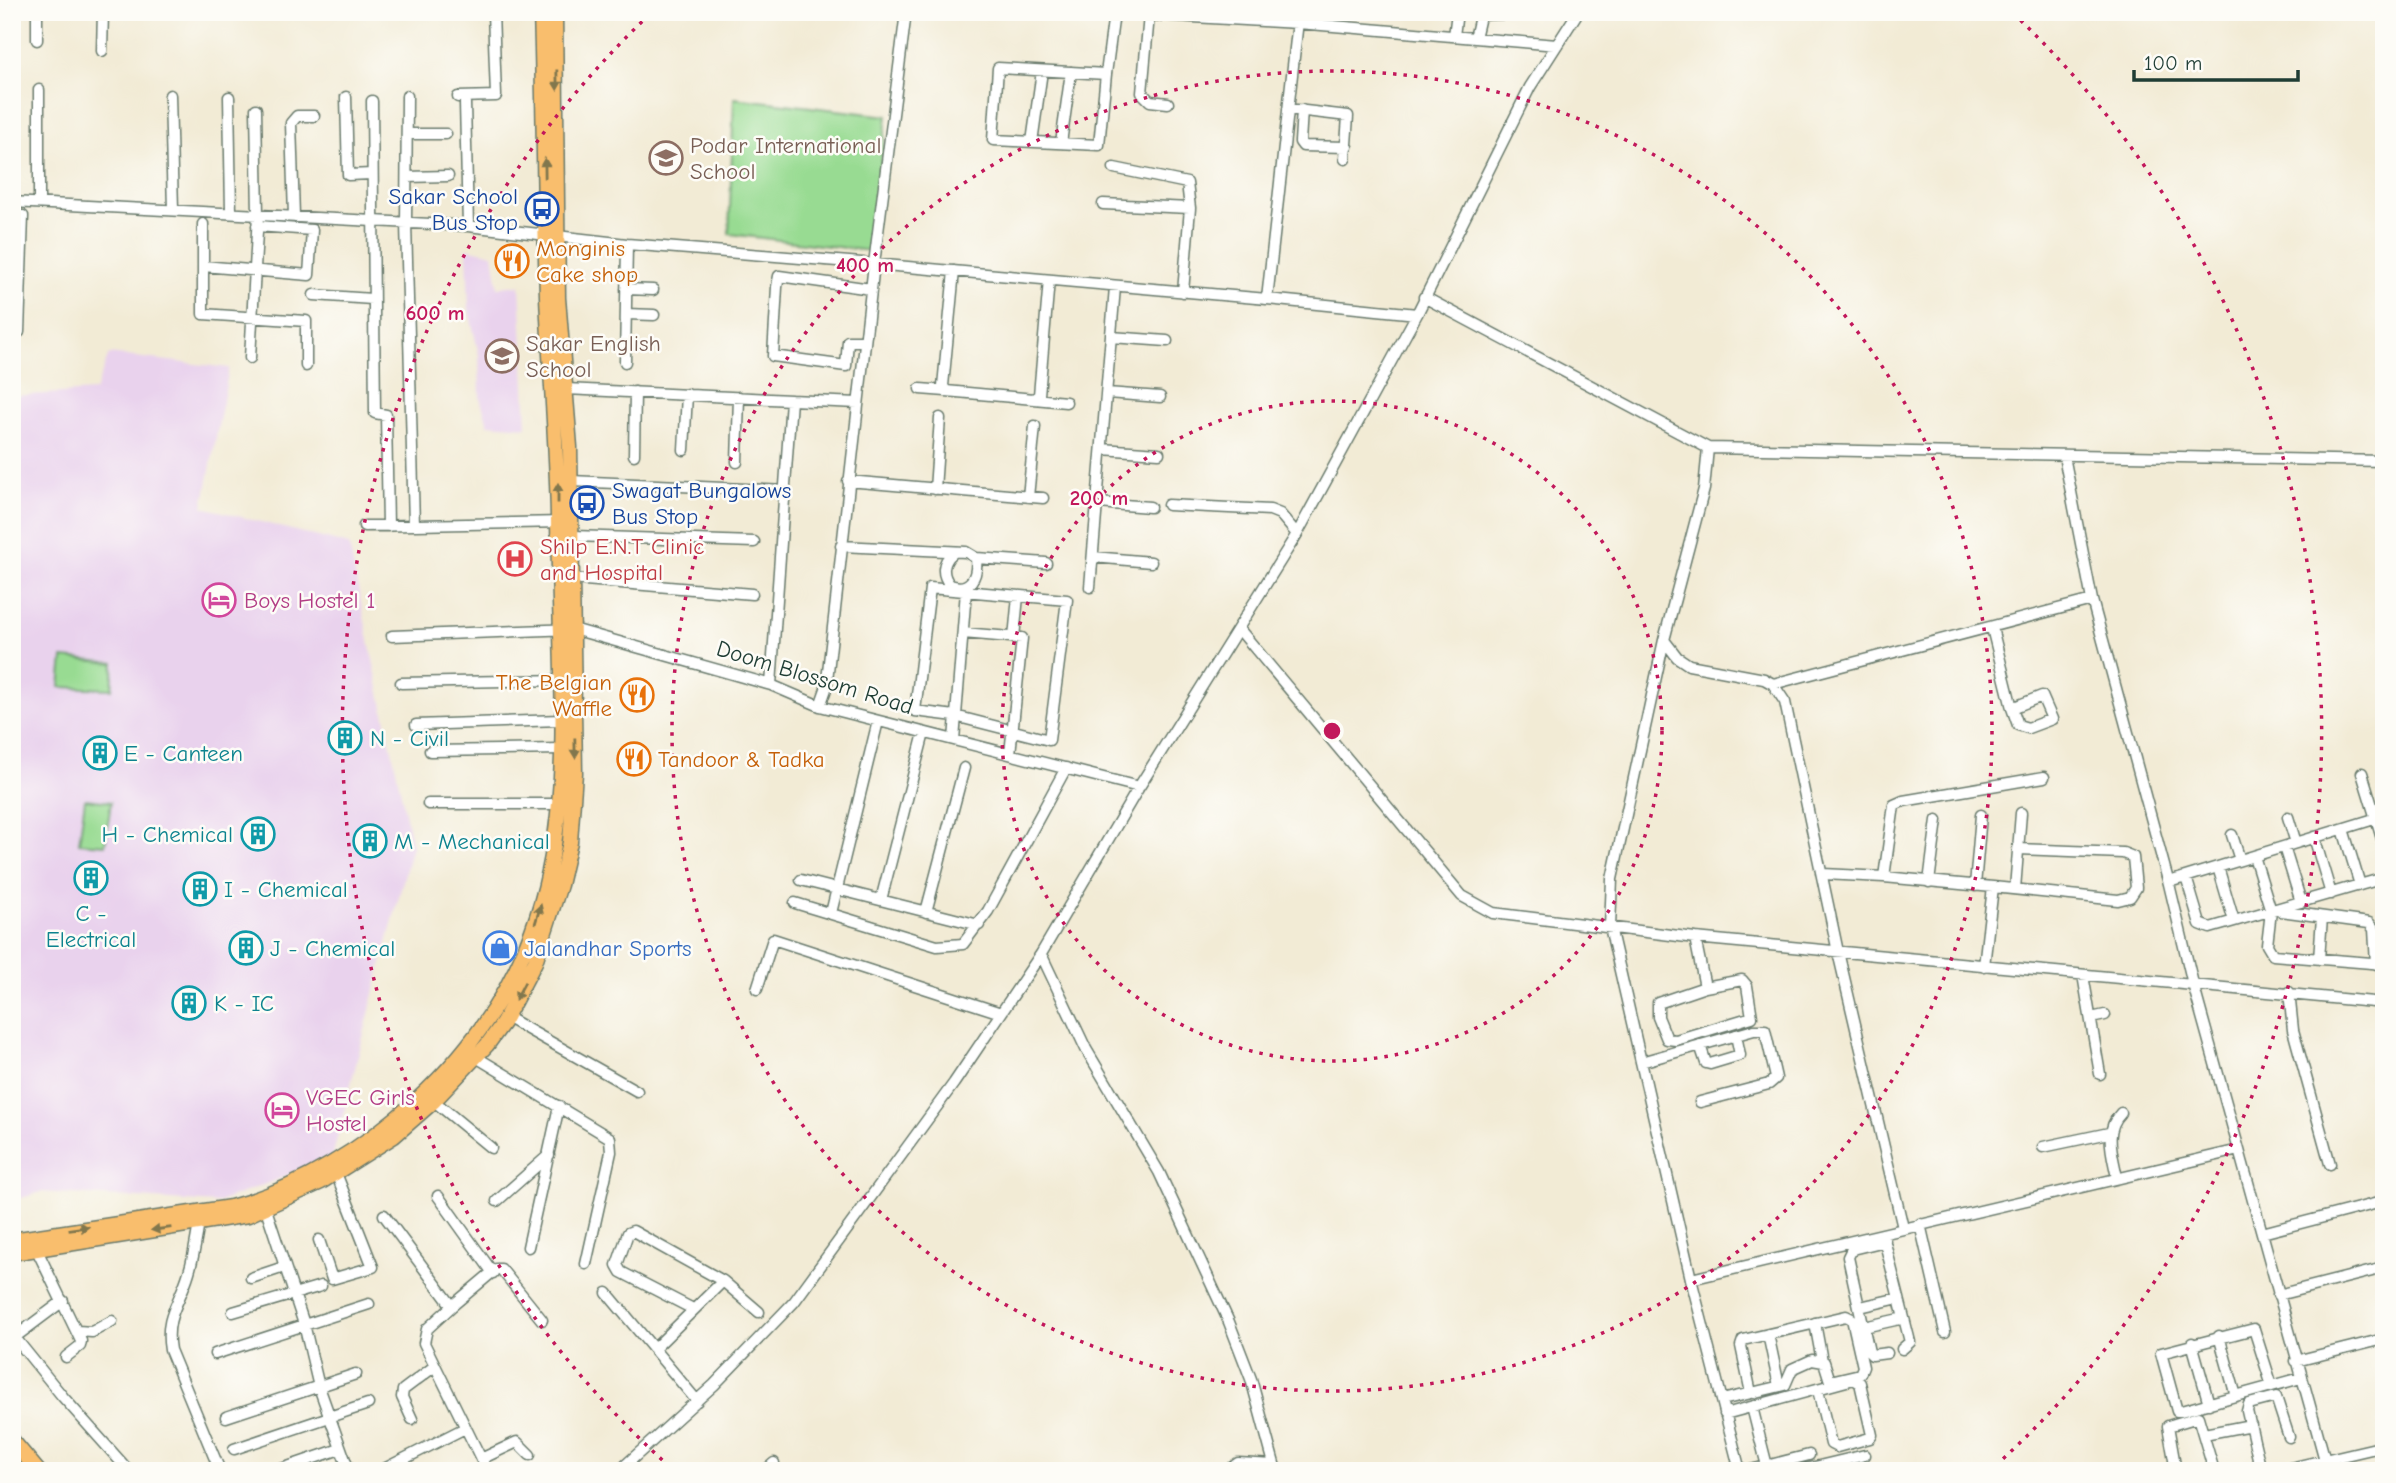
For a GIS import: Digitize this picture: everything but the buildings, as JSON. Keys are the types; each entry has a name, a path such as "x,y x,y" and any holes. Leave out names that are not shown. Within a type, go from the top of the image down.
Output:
{"main road":[{"path":"12,1254 199,1223 246,1209 298,1180 364,1150 434,1101 476,1057 535,962 552,918 564,811 567,630 567,527 558,298 541,12"},
{"path":"553,236 555,12"},
{"path":"560,389 571,481 567,527 573,579 561,680 564,811"},
{"path":"12,1240 246,1209 265,1209 336,1173 364,1150 431,1087 473,1042 500,1019"},
{"path":"12,1440 38,1471"}],"street":[{"path":"37,12 37,40"},
{"path":"102,51 103,12"},
{"path":"468,226 461,100 496,96 493,12"},
{"path":"820,706 826,689 848,481 906,12"},
{"path":"1106,12 1298,18 1557,45"},
{"path":"1454,36 1457,12"},
{"path":"1475,38 1480,13 1543,12"},
{"path":"620,1471 697,1401 794,1303 954,1083 1041,954 1139,787 1297,534 1417,314 1530,87 1578,12"},
{"path":"1106,74 998,68 993,140 1099,145 1114,13"},
{"path":"1149,15 1142,93 1150,101 1168,103"},
{"path":"1267,299 1298,18"},
{"path":"1032,142 1042,71"},
{"path":"1062,144 1071,72"},
{"path":"39,90 39,203"},
{"path":"170,95 173,210"},
{"path":"229,96 231,212"},
{"path":"407,96 406,223 414,525"},
{"path":"346,97 348,175 372,174"},
{"path":"372,101 375,413 386,415 388,526"},
{"path":"250,358 257,220 256,109"},
{"path":"1288,109 1302,110 1349,116 1346,153 1303,146 1300,142 1302,110"},
{"path":"294,216 291,122 297,116 314,116"},
{"path":"407,134 446,134"},
{"path":"1114,168 1187,183 1190,208 1183,292"},
{"path":"407,177 448,176"},
{"path":"12,202 231,212 257,220 312,230 309,275 203,266"},
{"path":"1103,204 1190,208"},
{"path":"12,216 23,216 19,332 12,331"},
{"path":"257,220 294,216 468,226 627,244 1417,314"},
{"path":"203,224 203,314 306,321 306,366"},
{"path":"625,362 627,244"},
{"path":"946,391 943,386 954,271"},
{"path":"865,341 848,341 846,366 773,356 777,287 779,276 871,289"},
{"path":"1034,400 1039,395 1049,280"},
{"path":"1090,587 1115,287"},
{"path":"626,289 653,290"},
{"path":"314,295 372,299"},
{"path":"1424,297 1708,448 2384,461"},
{"path":"626,314 654,315"},
{"path":"1111,337 1167,341"},
{"path":"560,389 858,403"},
{"path":"920,389 1066,402"},
{"path":"634,455 635,391"},
{"path":"1107,393 1160,397"},
{"path":"684,450 687,394"},
{"path":"737,462 739,397"},
{"path":"771,685 791,400"},
{"path":"935,489 940,418"},
{"path":"1027,497 1035,426"},
{"path":"1708,448 1704,489 1664,640 1612,879 1610,927 1691,1279 1740,1471"},
{"path":"1102,449 1159,453"},
{"path":"2064,456 2092,600 2169,882 2193,984 2327,1465"},
{"path":"571,481 786,491"},
{"path":"848,481 1043,498"},
{"path":"1098,503 1150,507"},
{"path":"1168,505 1270,510 1280,514 1297,534"},
{"path":"364,526 567,527 754,542"},
{"path":"841,546 966,552 976,558 1046,563"},
{"path":"953,553 945,561 943,573 950,584 956,587 973,581 977,570 976,558"},
{"path":"1093,557 1151,562"},
{"path":"573,579 752,594"},
{"path":"930,587 966,591 1067,600 1049,740 955,716 915,710 930,587"},
{"path":"954,740 966,591"},
{"path":"1014,638 1018,596"},
{"path":"1664,640 1677,657 1689,665 1773,684 2092,600"},
{"path":"1992,628 2012,708"},
{"path":"1238,629 1462,897 1493,913 1695,938 2384,1003"},
{"name":"Doom Blossom Road","path":"392,636 567,630 771,685 820,706 1139,787"},
{"path":"963,633 1022,638 1010,754"},
{"path":"401,682 561,680"},
{"path":"1773,684 1784,702 1838,952 1903,1228"},
{"path":"416,725 561,720"},
{"path":"831,913 878,721"},
{"path":"881,900 924,733"},
{"path":"430,751 562,749"},
{"path":"926,912 964,768"},
{"path":"795,903 937,946 963,944 979,925 1066,768"},
{"path":"2362,773 2380,817 2384,845"},
{"path":"1884,877 1894,805 1903,801 2044,777"},
{"path":"428,804 564,811"},
{"path":"2015,889 2021,813"},
{"path":"1975,886 1981,815"},
{"path":"2288,817 2296,843"},
{"path":"2169,882 2380,817"},
{"path":"1929,882 1937,820"},
{"path":"2343,828 2360,885"},
{"path":"2232,835 2240,860"},
{"path":"2314,838 2331,894"},
{"path":"2284,847 2301,902"},
{"path":"1823,874 1884,877 2118,900 2130,897 2136,888 2133,857 2123,853 2019,849"},
{"path":"2254,856 2273,910 2267,945 2270,952 2283,956 2380,964 2374,929 2369,923 2273,910"},
{"path":"2218,867 2235,921"},
{"path":"2186,877 2200,924 2210,928 2384,878"},
{"path":"801,880 979,925"},
{"path":"1984,966 1993,887"},
{"path":"2319,959 2322,916"},
{"path":"1695,938 1705,987"},
{"path":"757,989 773,939 1001,1013"},
{"path":"1041,954 1086,1049 1159,1172 1229,1322 1251,1379 1275,1468 1238,1463 1227,1471"},
{"path":"2083,975 2100,1074"},
{"path":"1742,980 1747,986 1752,1017 1676,1040 1667,1039 1658,1017 1658,1003 1705,987 1742,980"},
{"path":"2289,992 2293,1030 2330,1164"},
{"path":"2091,1018 2105,1015"},
{"path":"500,1019 638,1091"},
{"path":"1641,1062 1737,1035 1765,1030 1777,1070 1776,1078 1769,1084 1700,1102"},
{"path":"1700,1045 1706,1063 1720,1061 1740,1055 1737,1035"},
{"path":"476,1057 606,1133 612,1143 586,1265"},
{"path":"434,1101 491,1148"},
{"path":"528,1247 559,1106"},
{"path":"2117,1178 2109,1133 2112,1122 2121,1113"},
{"path":"2043,1147 2109,1133"},
{"path":"1887,1353 1869,1352 1848,1257 1853,1249 1903,1228 2239,1150"},
{"path":"497,1201 548,1155"},
{"path":"319,1240 332,1279 373,1267 336,1173"},
{"path":"438,1196 493,1273"},
{"path":"2262,1233 2378,1203"},
{"path":"265,1209 304,1324 318,1387 349,1471"},
{"path":"384,1215 452,1306"},
{"path":"199,1223 188,1274 170,1316 167,1336 170,1350 220,1471"},
{"path":"1920,1224 1945,1332"},
{"path":"691,1308 621,1272 617,1265 628,1233 634,1231 723,1280 759,1312"},
{"path":"1691,1279 1884,1237"},
{"path":"1884,1237 1910,1342 1902,1349"},
{"path":"36,1248 78,1331 81,1344 66,1357"},
{"path":"251,1278 284,1267"},
{"path":"2278,1294 2384,1268"},
{"path":"487,1471 424,1343 427,1329 496,1269 504,1271 542,1320"},
{"path":"654,1349 691,1308 723,1280"},
{"path":"233,1312 321,1286"},
{"path":"607,1293 697,1401"},
{"path":"1860,1307 1899,1298"},
{"path":"63,1301 13,1335 63,1397 129,1471"},
{"path":"215,1354 369,1304"},
{"path":"1751,1393 1741,1343 1769,1334 1815,1323 1846,1316 1852,1319 1863,1367 1860,1374 1833,1382 1822,1361 1815,1323"},
{"path":"1864,1327 1904,1318"},
{"path":"78,1331 92,1332 112,1321"},
{"path":"2272,1386 2256,1331 2251,1328 2161,1353 2174,1410 2181,1411 2208,1404 2301,1378"},
{"path":"1769,1334 1779,1386"},
{"path":"2219,1336 2236,1396"},
{"path":"2296,1361 2384,1339"},
{"path":"2192,1343 2208,1404"},
{"path":"1722,1400 1785,1385 1796,1365 1812,1360 1822,1361"},
{"path":"412,1419 402,1397 403,1390 435,1366"},
{"path":"226,1417 356,1374"},
{"path":"1725,1413 1858,1380 1870,1437 1834,1446 1818,1390"},
{"path":"2261,1471 2250,1425 2249,1404 2276,1398 2289,1437"},
{"path":"234,1449 368,1404"},
{"path":"1752,1407 1767,1466"},
{"path":"2176,1471 2168,1426 2198,1417 2214,1471"},
{"path":"2204,1434 2250,1425"},
{"path":"380,1471 465,1428"},
{"path":"481,1459 517,1442 530,1455"},
{"path":"2278,1471 2327,1465 2384,1446"},
{"path":"276,1471 340,1449"},
{"path":"1747,1471 1809,1455"},
{"path":"1798,1471 1865,1455"},
{"path":"765,1471 774,1463"}],"shaded area":[{"path":"467,248 493,254 498,287 520,285 527,427 488,424 480,398 479,355 469,311"},
{"path":"109,354 229,368 203,507 349,545 412,846 332,1158 217,1203 41,1192 12,1201 12,396 95,391"}],"green space":[{"path":"734,98 887,116 870,251 729,234"},
{"path":"63,658 114,663 112,689 60,687"},
{"path":"85,799 111,802 105,845 79,843"}],"place":[{"name":"Podar International School","path":"666,158"},
{"name":"Sakar School Bus Stop","path":"542,209"},
{"name":"Monginis Cake shop","path":"512,261"},
{"name":"Sakar English School","path":"502,356"},
{"name":"Swagat Bungalows Bus Stop","path":"587,503"},
{"name":"Shilp E.N.T Clinic and Hospital","path":"515,559"},
{"name":"Boys Hostel 1","path":"219,600"},
{"name":"The Belgian Waffle","path":"637,695"},
{"name":"N - Civil","path":"345,738"},
{"name":"E - Canteen","path":"100,753"},
{"name":"Tandoor & Tadka","path":"634,759"},
{"name":"H - Chemical","path":"258,834"},
{"name":"M - Mechanical","path":"370,841"},
{"name":"C - Electrical","path":"91,878"},
{"name":"I - Chemical","path":"200,889"},
{"name":"J - Chemical","path":"246,948"},
{"name":"Jalandhar Sports","path":"500,948"},
{"name":"K - IC","path":"189,1003"},
{"name":"VGEC Girls Hostel","path":"282,1110"}]}
